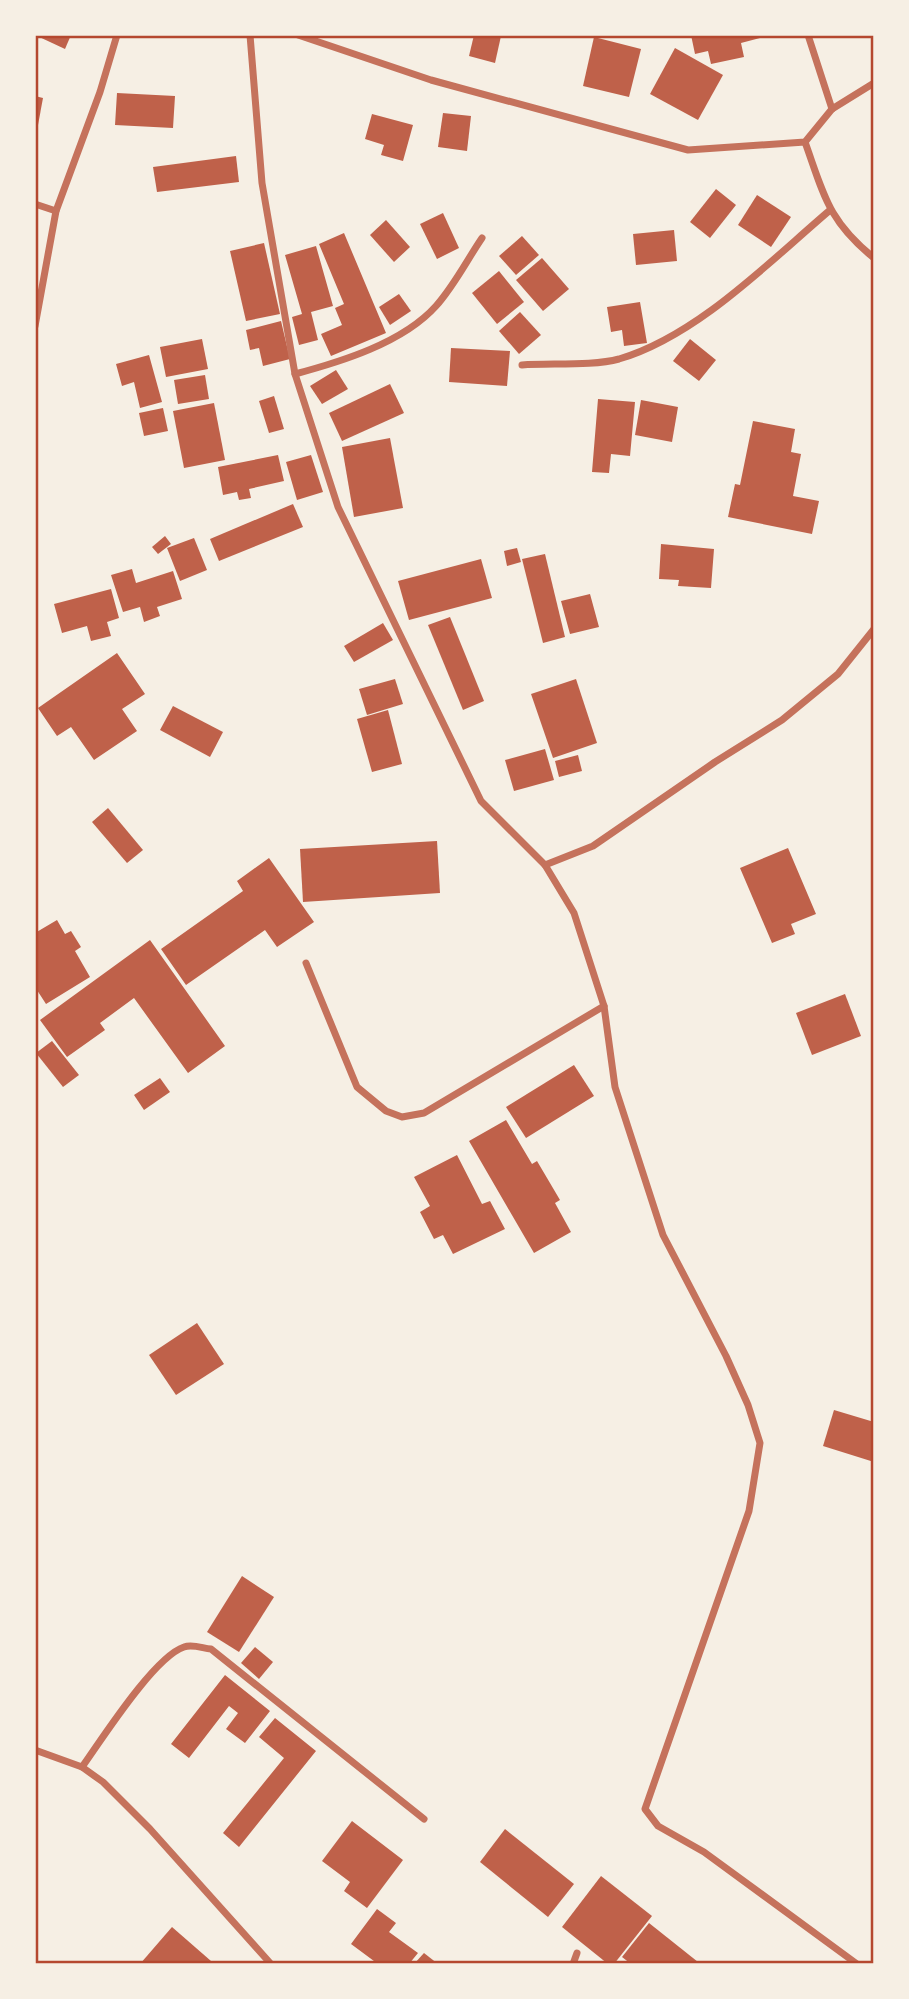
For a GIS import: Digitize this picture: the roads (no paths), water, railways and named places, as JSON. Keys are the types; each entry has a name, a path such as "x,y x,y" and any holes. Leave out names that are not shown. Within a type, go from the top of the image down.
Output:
{"street":[{"path":"35,326 56,211 100,92 117,35"},
{"path":"250,35 262,183 295,374 338,507 481,801 545,865 574,913 604,1006 615,1087 663,1235 726,1356 748,1405 760,1443 749,1511 645,1809 658,1826 704,1852 858,1964"},
{"path":"298,35 431,80 688,150 805,142 832,109 874,83"},
{"path":"808,35 832,109"},
{"path":"805,142 829,211 855,242 874,258"},
{"path":"35,204 56,211"},
{"path":"522,365 617,359 668,338 740,287 829,211"},
{"path":"295,374 344,361 390,340 435,307 482,238"},
{"path":"545,865 593,846 715,762 782,720 838,674 874,629"},
{"path":"306,963 357,1087 386,1111 402,1117 424,1113 604,1006"},
{"path":"82,1767 151,1673 174,1651 187,1646 211,1649 424,1819"},
{"path":"35,1750 82,1767 103,1782 150,1829 269,1962 277,1964"},
{"path":"573,1964 577,1953"}]}
